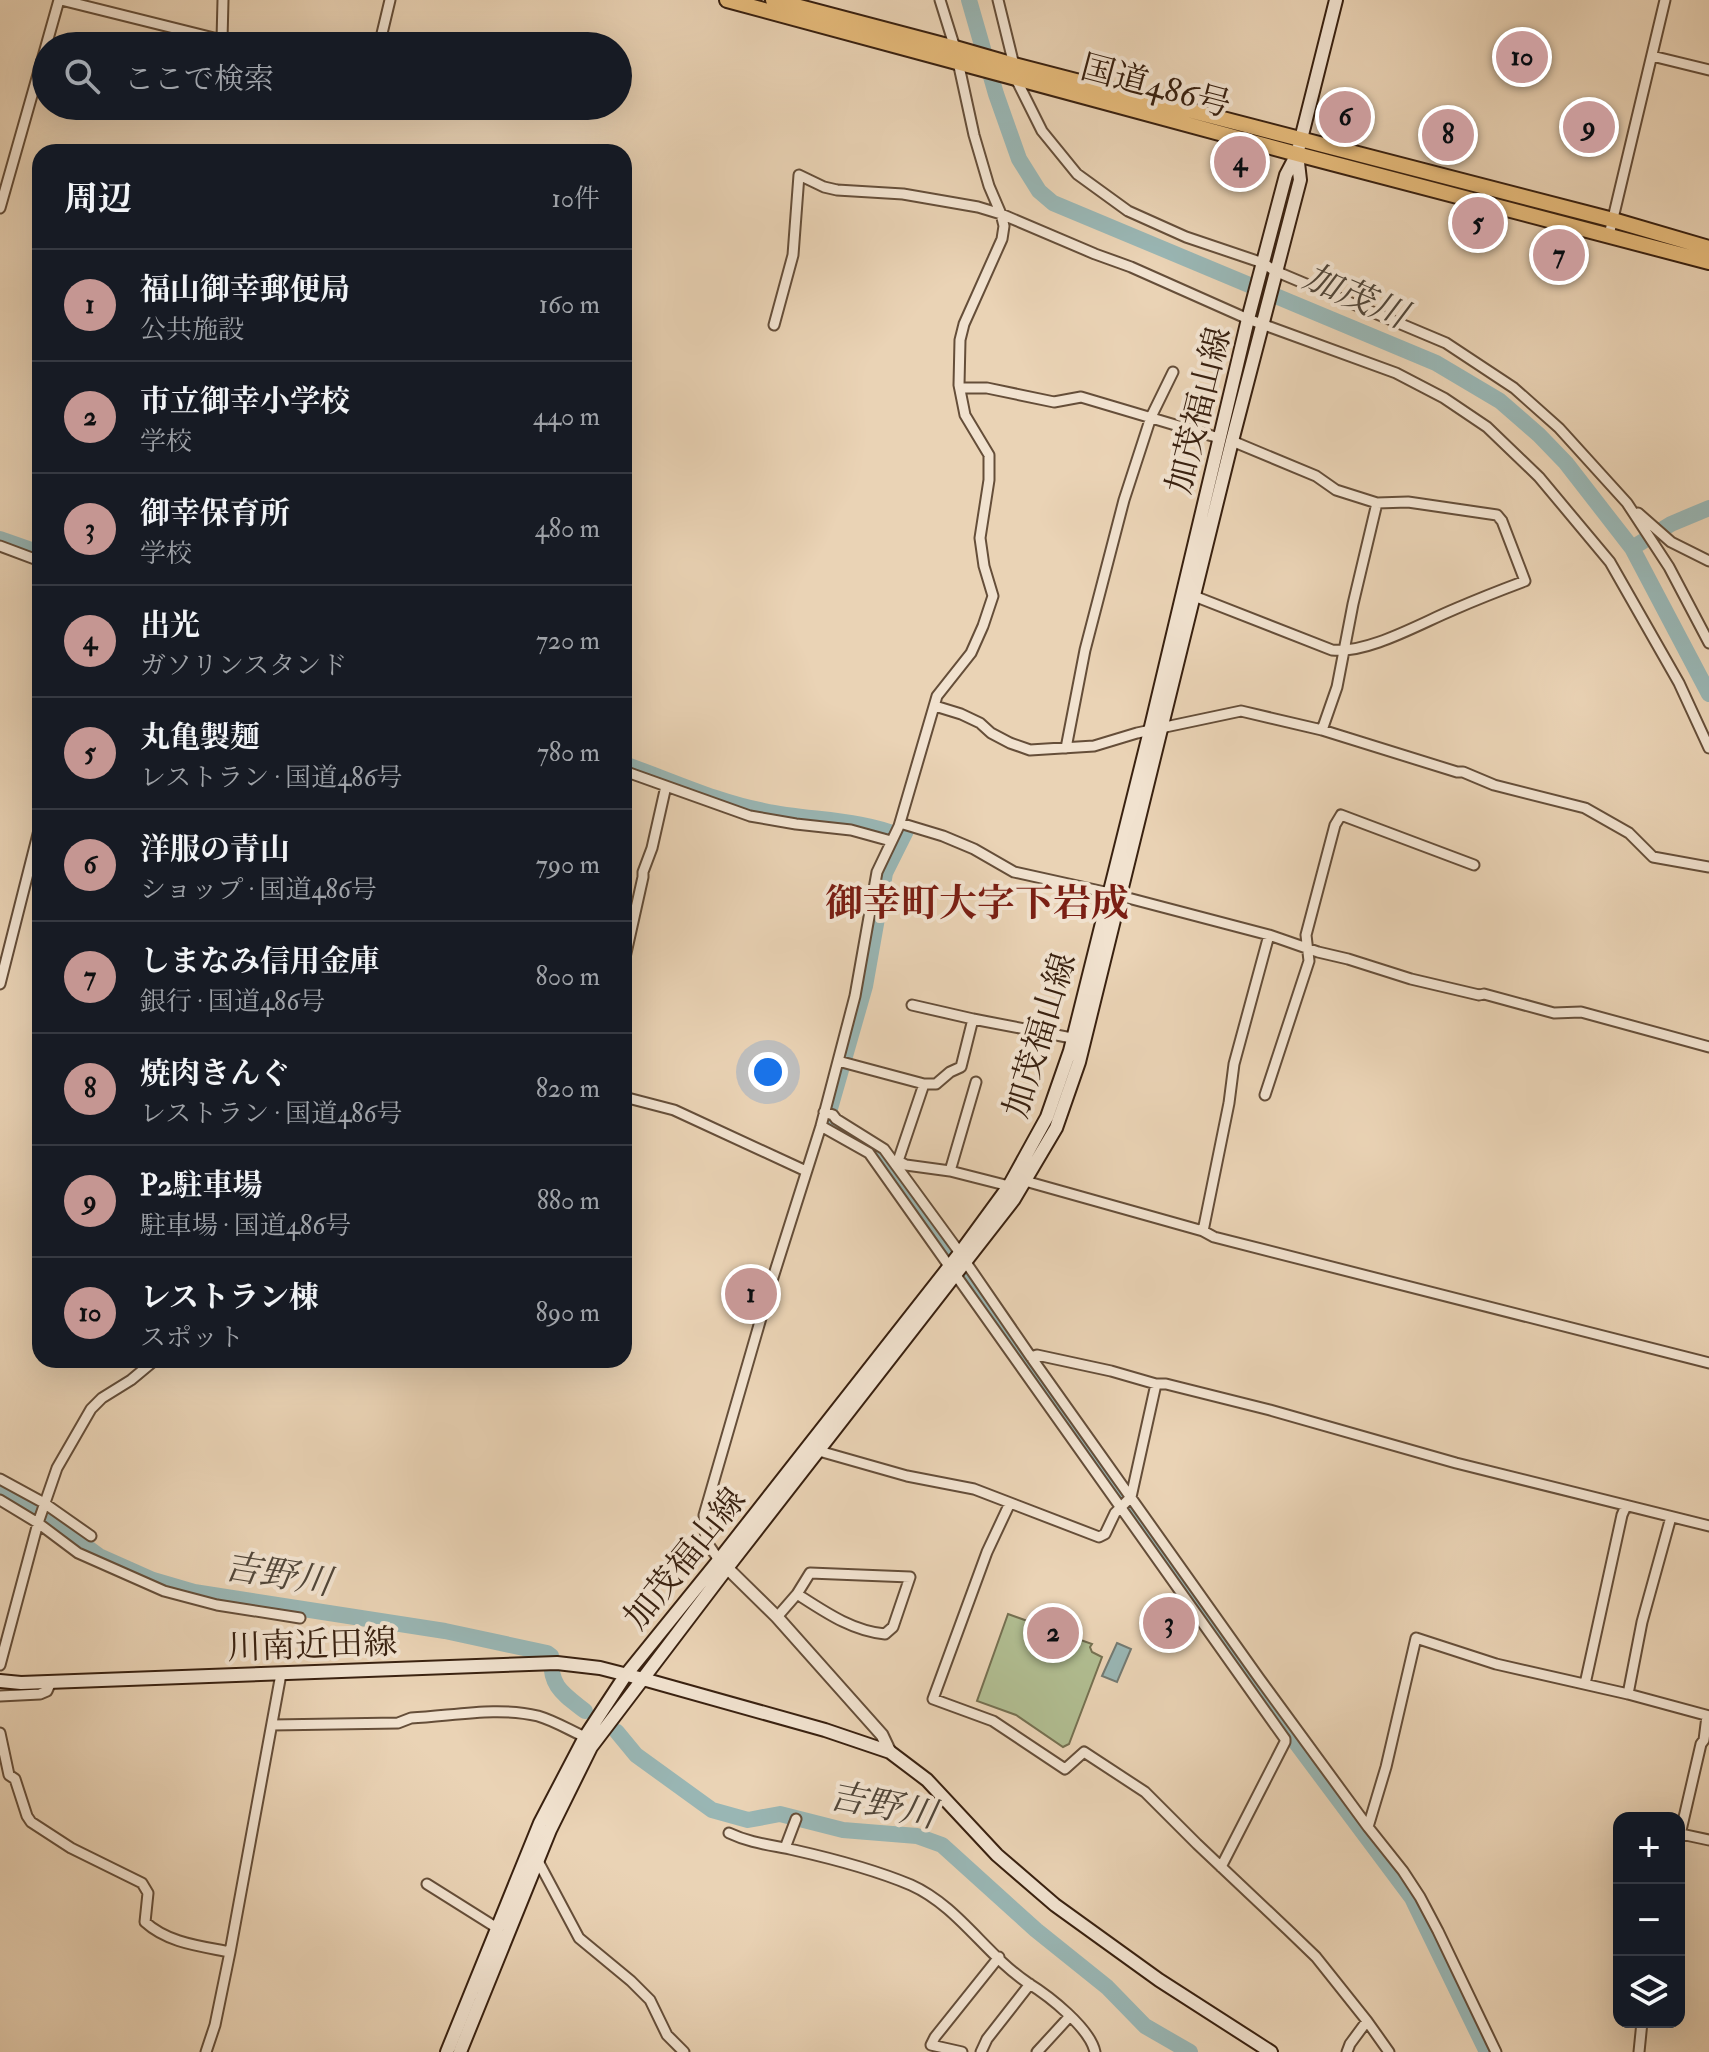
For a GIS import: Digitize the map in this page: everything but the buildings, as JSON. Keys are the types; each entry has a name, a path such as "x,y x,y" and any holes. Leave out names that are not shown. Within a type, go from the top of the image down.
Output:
{"highway":[{"name":"国道486号","path":"727,0 956,54"},
{"name":"国道486号","path":"773,0 1015,71 1299,147 1611,227 1709,248"},
{"name":"国道486号","path":"1611,227 1709,262"}],"main road":[{"name":"加茂福山線","path":"1155,729 1194,596 1249,316 1286,175 1299,147 1336,0"},
{"name":"加茂福山線","path":"447,2052 540,1823 585,1737 625,1676 819,1451 957,1264 1009,1186 1047,1117 1079,1040 1226,440 1263,321 1300,180 1299,147"},
{"name":"加茂福山線","path":"460,2052 550,1830 591,1747 723,1564 957,1264 1014,1199 1056,1128 1079,1062 1079,1040"},
{"name":"川南近田線","path":"0,1681 21,1683 552,1663 600,1668 625,1676"},
{"name":"加茂福山線","path":"625,1676 825,1730 890,1752 927,1780 997,1855 1055,1905 1159,1980 1271,2052"}],"street":[{"path":"50,32 60,0 190,32"},
{"path":"222,32 223,0"},
{"path":"382,32 390,0"},
{"path":"890,1752 882,1735 777,1617 723,1564 706,1541 704,1515 770,1287 841,1062 877,872 896,833 937,696 971,653 993,596 980,538 989,480 989,455 965,415 960,388 960,340 964,324 1002,239 1004,226 974,135 940,0"},
{"path":"998,0 1015,71 1042,131 1077,174 1106,197 1128,211 1186,237 1446,343 1514,388 1559,428 1627,503 1671,542 1709,561"},
{"path":"1611,227 1665,0"},
{"path":"1652,56 1709,70"},
{"path":"0,208 32,95"},
{"path":"774,325 793,255 799,175 837,190 903,194 1001,214 1396,373 1444,398 1487,427 1539,477 1610,562 1679,683 1709,748"},
{"path":"1066,748 1085,650 1124,500 1151,417 1173,372"},
{"path":"960,388 987,388 1054,402 1081,397 1226,440 1316,476 1336,490 1377,503 1408,502 1497,515 1525,581 1471,601 1366,648 1345,651 1332,650 1194,596"},
{"path":"1322,730 1337,687 1377,503"},
{"path":"1627,503 1669,567 1709,643"},
{"path":"0,546 32,558"},
{"path":"935,706 971,718 991,733 1030,750 1094,746 1155,729 1241,711 1322,730 1463,772 1494,785 1585,808 1629,833 1653,857 1709,867"},
{"path":"632,774 750,816 851,830 943,836 974,849 1014,872 1269,935 1411,979 1554,1013 1581,1012 1709,1047"},
{"path":"632,924 666,786"},
{"path":"1265,1095 1309,961 1306,935 1335,825 1341,815 1474,865"},
{"path":"0,984 32,858"},
{"path":"1203,1231 1234,1064 1269,935"},
{"path":"912,1005 1079,1040"},
{"path":"841,1062 924,1084 936,1084 961,1067 973,1019"},
{"path":"950,1171 976,1082"},
{"path":"890,1164 924,1084"},
{"path":"632,1099 674,1110 806,1171"},
{"path":"827,1113 884,1149 890,1164 957,1264 1125,1503 1285,1739 1221,1867"},
{"path":"821,1126 890,1164 950,1171 1009,1186 1025,1181 1203,1231 1214,1237 1709,1363"},
{"path":"890,1164 957,1264 1031,1357 1125,1503 1403,1871 1420,1897 1496,2052"},
{"path":"1031,1357 1037,1355 1166,1384 1456,1463 1709,1526"},
{"path":"0,1665 38,1523 57,1468 91,1409 145,1368"},
{"path":"819,1451 907,1476 974,1489 1099,1537 1105,1534 1115,1513 1125,1503 1156,1384"},
{"path":"0,1479 44,1503 91,1536"},
{"path":"0,1500 78,1553 164,1591 217,1605 300,1618"},
{"path":"1010,1503 987,1552 933,1699 993,1721 1065,1769 1084,1752 1145,1792 1316,1957 1389,2052"},
{"path":"1585,1684 1626,1506"},
{"path":"1628,1694 1642,1622 1671,1517"},
{"path":"777,1617 810,1573 910,1577 893,1627 885,1634 869,1632 833,1617 797,1594"},
{"path":"1368,1827 1386,1767 1416,1638 1496,1664 1708,1716 1685,1814"},
{"path":"206,2052 215,2025 230,1952 281,1674"},
{"path":"0,1696 40,1694 47,1691 51,1682"},
{"path":"272,1725 398,1723 411,1718 505,1711 541,1717 585,1737"},
{"path":"0,1733 9,1775 15,1779 31,1822 71,1848 142,1883 148,1893 145,1922 152,1928 177,1941 230,1952"},
{"path":"785,1848 796,1819"},
{"path":"729,1833 748,1842 853,1864 911,1885 931,1896 1070,2016 1090,2039 1095,2052"},
{"path":"1685,1837 1709,1840"},
{"path":"538,1861 579,1938 650,2000 667,2035 684,2052"},
{"path":"427,1884 497,1928"},
{"path":"962,2052 931,2045 999,1957"},
{"path":"981,2052 987,2039 1030,1984"},
{"path":"1037,2052 1070,2016"},
{"path":"1347,2052 1367,2021"},
{"path":"1639,2052 1641,2028"}],"green space":[{"path":"1008,1614 1092,1644 1092,1652 1102,1657 1069,1744 1063,1747 1016,1715 977,1701"}],"water":[{"path":"1117,1643 1131,1649 1117,1682 1102,1676"}],"waterway":[{"name":"加茂川","path":"969,0 996,94 1019,159 1039,191 1053,203 1436,363 1500,401 1566,463 1632,548 1709,694"},
{"path":"1632,548 1671,524 1709,508"},
{"path":"0,539 32,550"},
{"path":"632,767 746,807 869,826 903,837"},
{"path":"907,829 885,873 865,986 827,1119 878,1152 885,1160 1270,1708 1412,1898 1487,2052"},
{"name":"吉野川","path":"0,1488 31,1506 99,1556 153,1580 194,1592 445,1631 547,1653 551,1656 555,1682 585,1711"},
{"name":"吉野川","path":"617,1732 636,1755 712,1810 748,1820 780,1814 843,1830 917,1836 942,1845 1036,1930 1107,1987 1145,2026 1190,2052"}],"place":[{"name":"レストラン棟","path":"1522,57"},
{"name":"洋服の青山","path":"1345,117"},
{"name":"P2駐車場","path":"1589,127"},
{"name":"焼肉きんぐ","path":"1448,135"},
{"name":"出光","path":"1240,162"},
{"name":"丸亀製麺","path":"1478,223"},
{"name":"しまなみ信用金庫","path":"1559,255"},
{"name":"福山御幸郵便局","path":"751,1294"},
{"name":"御幸保育所","path":"1169,1623"},
{"name":"市立御幸小学校","path":"1053,1633"}],"district":[{"name":"御幸町大字下岩成","path":"977,903"}]}
